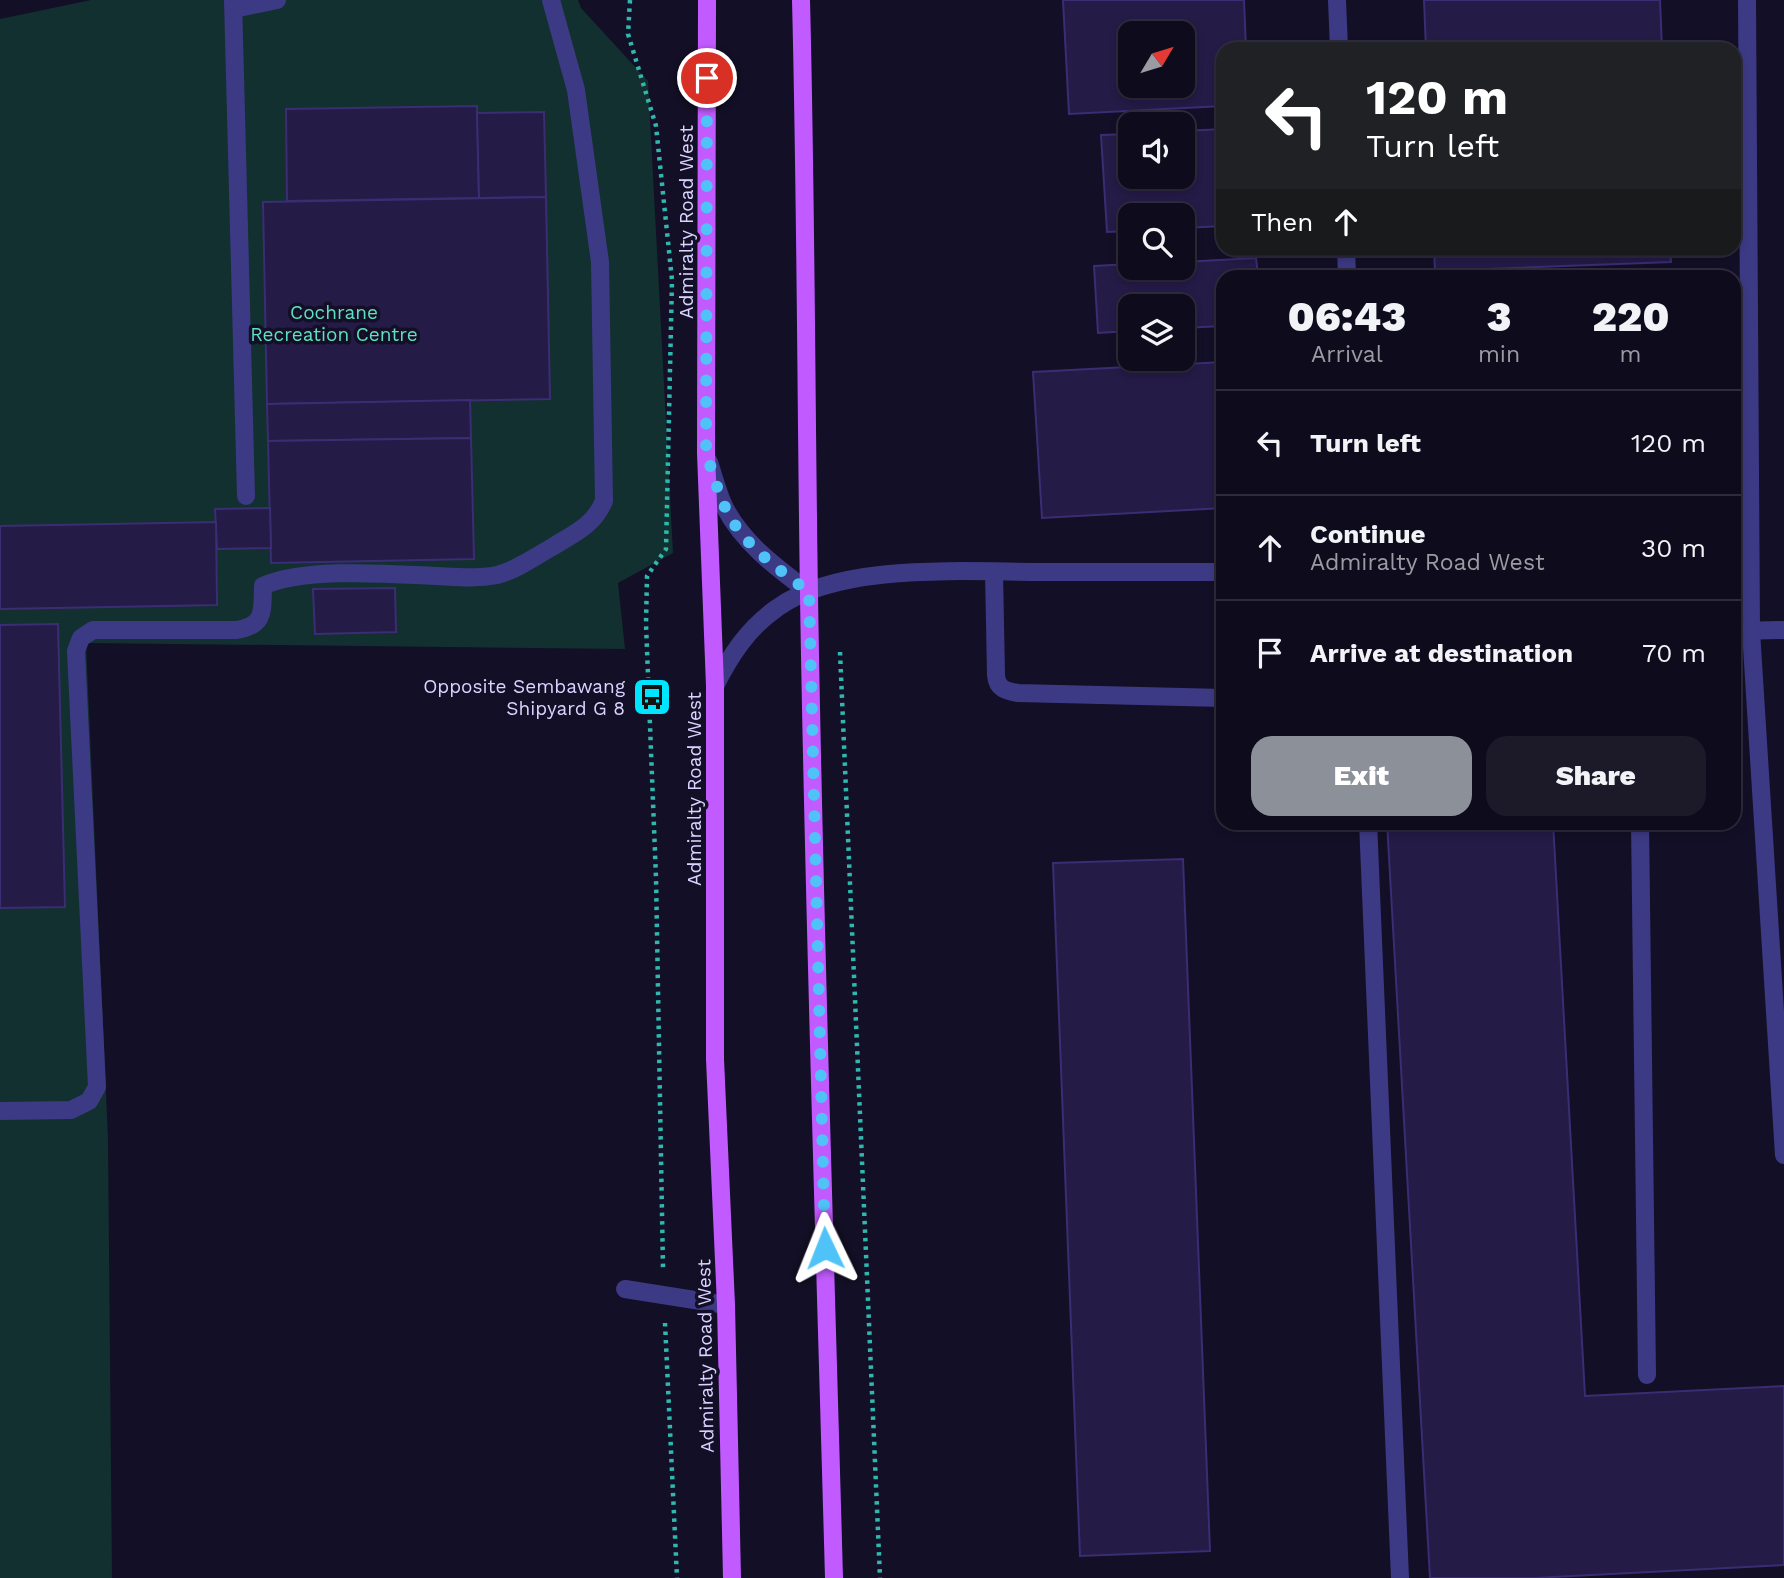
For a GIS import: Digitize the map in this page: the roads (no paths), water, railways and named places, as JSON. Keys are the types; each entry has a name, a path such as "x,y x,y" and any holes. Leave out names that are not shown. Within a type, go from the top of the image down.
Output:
{"main road":[{"name":"Admiralty Road West","path":"707,0 706,453 715,686 715,1059 726,1305 732,1578"},
{"path":"801,0 807,238 809,592 834,1578"}],"lane":[{"path":"246,496 233,4 277,0"},
{"path":"0,1111 71,1110 89,1101 97,1087 76,652 81,638 93,630 251,628 261,617 263,586 280,578 370,573 479,578 497,575 512,570 587,527 599,514 604,501 600,262 576,90 551,0"},
{"path":"1337,0 1339,42"},
{"path":"1747,0 1742,294 1743,631 1776,907 1784,1155"},
{"path":"706,453 725,508 747,540 772,564 809,592"},
{"path":"994,572 996,675 997,683 1002,689 1018,693 1216,698"},
{"path":"715,686 744,637 778,607 809,592 837,583 901,573 1216,572"},
{"path":"1743,631 1784,630"},
{"path":"1368,830 1400,1578"},
{"path":"1640,830 1647,1375"},
{"path":"625,1289 726,1305"}],"place":[{"name":"Opposite Sembawang Shipyard G 8","path":"652,697"}],"park label":[{"name":"Cochrane Recreation Centre","path":"334,323"}]}
